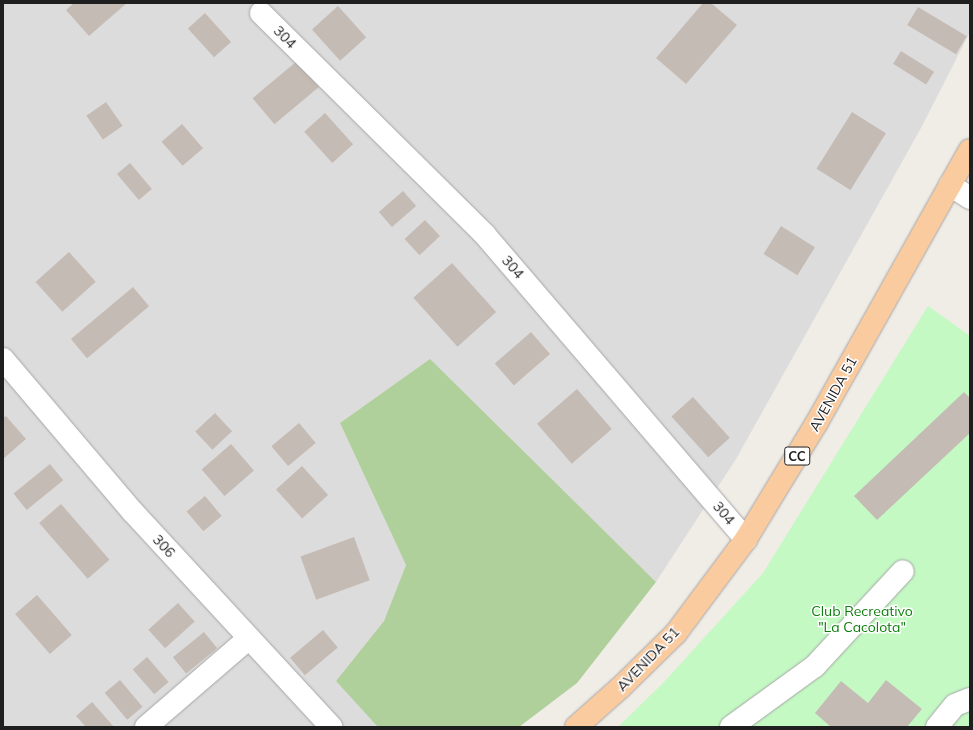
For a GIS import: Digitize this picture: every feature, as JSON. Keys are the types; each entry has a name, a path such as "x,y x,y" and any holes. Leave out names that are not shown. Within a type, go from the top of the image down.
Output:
{"main road":[{"name":"AVENIDA 51","path":"576,727 620,688 676,632 746,540 816,424 970,150"}],"street":[{"name":"304","path":"261,13 485,234 746,540"},
{"path":"950,185 970,198"},
{"name":"306","path":"3,359 132,511 331,727"},
{"path":"731,727 815,666 903,571"},
{"path":"146,727 249,638"},
{"path":"937,727 956,705 970,699"}],"shaded area":[{"path":"3,3 970,3 970,32 921,128 736,459 656,582 429,360 340,423 406,565 384,621 336,681 382,727 3,727"}],"green space":[{"name":"Club Recreativo \"La Cacolota\"","path":"928,306 970,336 970,727 618,727 664,682 763,573"},
{"path":"430,359 656,582 577,683 519,727 378,727 336,681 384,621 406,565 340,423"}],"building":[{"path":"74,3 127,3 89,36 66,10"},
{"path":"703,3 711,3 737,25 686,84 656,58"},
{"path":"338,6 366,37 340,61 312,29"},
{"path":"918,7 967,36 956,54 907,25"},
{"path":"205,13 231,42 214,57 188,28"},
{"path":"901,51 934,72 926,84 893,64"},
{"path":"297,61 319,87 274,124 253,98"},
{"path":"106,102 123,126 103,140 86,116"},
{"path":"852,112 886,133 850,190 816,169"},
{"path":"325,113 353,144 332,163 304,132"},
{"path":"182,124 203,148 183,166 162,142"},
{"path":"130,163 152,189 139,200 117,174"},
{"path":"403,191 416,206 392,227 379,212"},
{"path":"425,220 440,236 420,255 405,239"},
{"path":"781,226 815,247 797,275 764,254"},
{"path":"69,252 96,282 62,312 36,282"},
{"path":"452,263 496,312 458,347 413,298"},
{"path":"133,287 149,306 87,358 71,339"},
{"path":"531,332 550,354 514,385 495,363"},
{"path":"577,389 612,429 572,464 537,424"},
{"path":"964,392 970,398 970,433 877,520 854,496"},
{"path":"693,397 730,438 708,457 671,416"},
{"path":"215,413 232,431 212,450 195,431"},
{"path":"6,416 26,439 3,459 3,418"},
{"path":"299,423 316,443 288,466 271,446"},
{"path":"231,444 254,470 225,496 202,470"},
{"path":"50,464 63,480 27,510 13,494"},
{"path":"302,466 328,495 302,518 276,489"},
{"path":"205,496 222,516 203,531 187,511"},
{"path":"61,504 110,560 88,579 39,523"},
{"path":"354,537 370,580 316,600 300,556"},
{"path":"37,595 72,635 50,654 15,614"},
{"path":"178,603 195,622 165,648 148,630"},
{"path":"323,630 338,648 305,675 290,658"},
{"path":"204,632 217,648 186,673 173,657"},
{"path":"147,657 169,682 154,694 133,669"},
{"path":"120,680 142,707 127,720 105,693"},
{"path":"886,680 922,709 907,727 831,727 815,713 841,681 868,703"},
{"path":"92,702 114,727 86,727 76,716"}]}
